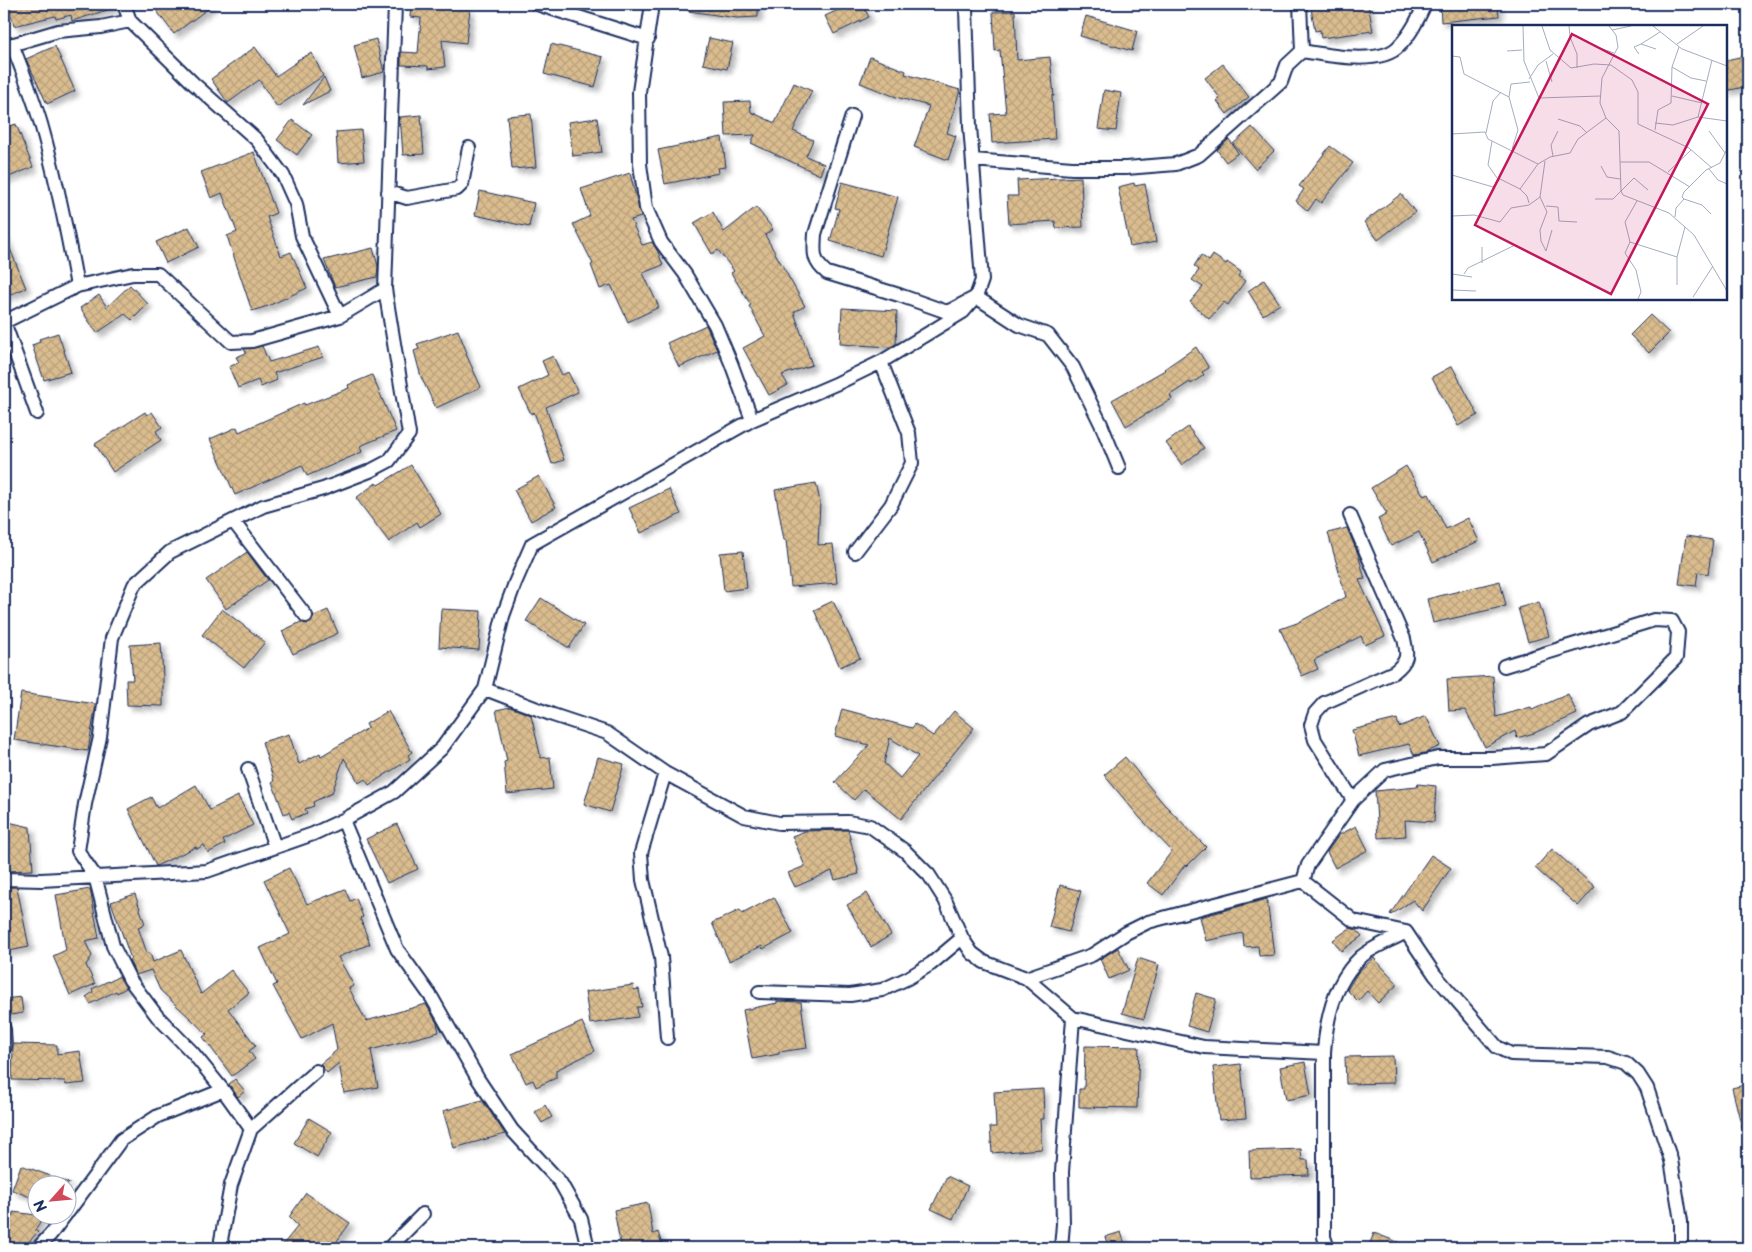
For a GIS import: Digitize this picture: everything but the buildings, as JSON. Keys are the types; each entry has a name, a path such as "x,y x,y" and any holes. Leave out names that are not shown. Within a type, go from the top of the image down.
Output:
{"street":[{"path":"124,4 130,21 257,140 283,175 296,204 302,236 340,316"},
{"path":"251,1129 193,1053 157,1016 130,980 113,946 95,876 78,851 100,737 112,638 134,585 170,552 263,506 323,489 370,471 389,461 409,434 385,289 395,4"},
{"path":"537,4 648,39"},
{"path":"652,4 639,92 640,164 646,208 661,242 685,274 715,325 752,420"},
{"path":"4,879 41,880 206,871 275,847 343,820 394,792 442,748 485,688 503,616 532,544 752,420 838,383 881,362 963,312 976,297 982,280 973,160 966,9 964,4"},
{"path":"1300,4 1302,51"},
{"path":"1302,51 1329,56 1379,57 1398,48 1413,28 1425,4"},
{"path":"77,286 64,220 40,122 8,45 58,31 101,27 130,21"},
{"path":"973,160 1072,168 1126,168 1176,164 1199,155 1281,82 1287,64 1302,51"},
{"path":"852,116 815,234 814,254 818,266 827,273 947,312 976,297"},
{"path":"388,192 407,198 457,189 462,184 469,148"},
{"path":"37,413 4,322 77,286 133,274 158,274 231,342 252,341 340,316 385,289"},
{"path":"976,297 1019,325 1048,336 1073,367 1102,424 1119,468"},
{"path":"855,552 891,505 912,463 910,433 881,362"},
{"path":"1350,515 1404,638 1408,653 1403,664 1394,672 1324,703 1315,713 1311,725 1315,740 1353,800"},
{"path":"233,521 306,616"},
{"path":"1303,881 1308,865 1353,800 1385,770 1438,758 1492,758 1546,754 1589,725 1622,712 1676,658 1678,632 1672,621 1654,620 1504,666"},
{"path":"485,688 553,715 608,733 665,773 744,816 779,823 848,822 870,826 905,851 928,874 945,900 962,938 972,953 984,962 1026,978 1073,1018 1204,1047 1324,1053"},
{"path":"248,769 275,847"},
{"path":"665,773 641,853 643,880 661,957 668,1038"},
{"path":"343,820 397,949 432,998 478,1079 512,1130 560,1182 581,1220 588,1248"},
{"path":"1303,881 1354,921 1406,932 1435,975 1497,1047 1511,1054 1608,1057 1626,1063 1638,1074 1647,1088 1671,1160 1682,1221 1681,1248"},
{"path":"1026,978 1092,955 1126,933 1148,922 1303,881"},
{"path":"1328,1248 1324,1237 1324,1053 1326,1030 1343,976 1362,956 1406,932"},
{"path":"759,992 850,995 882,990 908,978 931,964 962,938"},
{"path":"1061,1248 1063,1224 1062,1172 1073,1018"},
{"path":"4,1028 5,1047"},
{"path":"224,1248 221,1240 231,1185 251,1129 316,1072"},
{"path":"78,1198 121,1140 158,1116 223,1090"},
{"path":"389,1248 423,1214"},
{"path":"38,1248 59,1224"}]}
